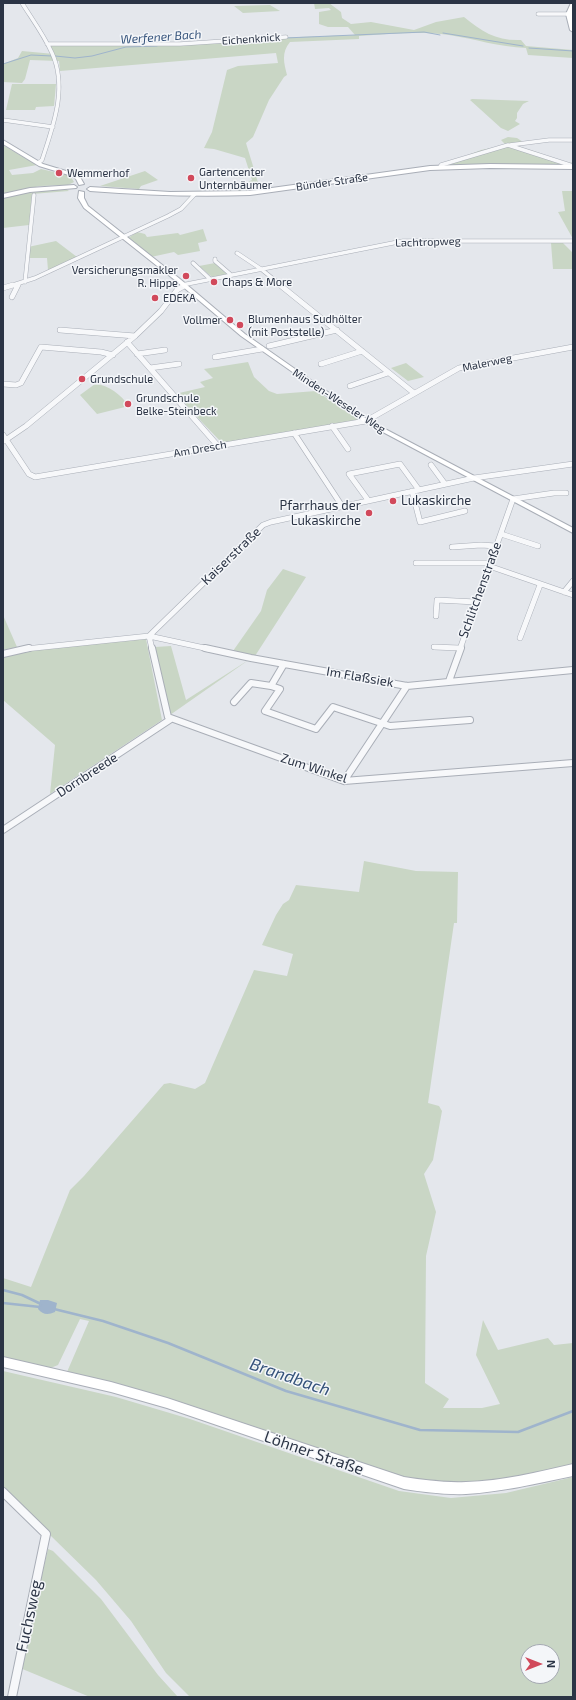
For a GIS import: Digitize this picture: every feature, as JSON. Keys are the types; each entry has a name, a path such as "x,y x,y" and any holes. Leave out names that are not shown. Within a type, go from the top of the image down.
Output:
{"street":[{"path":"22,3 53,54 59,84 53,126 42,160 38,163"},
{"path":"573,4 571,14 573,30"},
{"path":"538,14 571,14"},
{"name":"Eichenknick","path":"47,44 180,44 286,37"},
{"path":"3,120 53,126"},
{"path":"440,167 440,165 463,157 508,146 549,140 573,140"},
{"path":"3,142 38,163 71,174 78,178 81,184"},
{"path":"508,146 573,167"},
{"name":"Bünder Straße","path":"90,189 126,192 195,194 250,193 440,167 573,167"},
{"path":"3,196 52,187 74,187 81,184 88,185 90,189 81,192 75,190 74,187"},
{"name":"Minden-Weseler Weg","path":"81,192 81,198 86,207 171,276 176,282 184,286 243,335 266,347 366,421 573,531"},
{"path":"3,288 25,282 176,212 195,194"},
{"path":"25,282 34,195"},
{"name":"Lachtropweg","path":"135,336 161,311 173,295 184,286 230,274 403,241 573,241"},
{"path":"237,253 261,269 414,393"},
{"path":"215,259 215,261 230,274"},
{"path":"193,263 210,279"},
{"path":"12,297 18,284"},
{"path":"60,330 135,336"},
{"path":"215,357 266,347 337,330"},
{"path":"3,435 5,441 135,336"},
{"path":"128,342 218,446"},
{"path":"3,384 15,385 21,383 41,347 101,352 113,355"},
{"name":"Malerweg","path":"366,421 465,366 573,347"},
{"path":"137,354 165,350"},
{"path":"321,364 362,351"},
{"path":"150,368 179,364"},
{"path":"350,386 388,372"},
{"name":"Am Dresch","path":"5,441 29,474 35,477 366,421"},
{"path":"332,426 348,449"},
{"path":"294,433 342,506"},
{"path":"368,500 349,474 400,464 419,490"},
{"name":"Kaiserstraße","path":"149,636 265,524 368,500 474,478 573,464"},
{"path":"431,465 445,484"},
{"path":"412,491 420,522 465,511"},
{"path":"513,499 554,493 566,493"},
{"name":"Schlitchenstraße","path":"449,681 459,648 513,499"},
{"path":"501,534 538,546"},
{"path":"452,547 481,544 496,546"},
{"path":"416,563 490,565 540,585 573,595"},
{"path":"564,592 573,581"},
{"path":"520,638 540,585"},
{"path":"436,616 437,600 476,602"},
{"path":"3,654 29,648 149,636 166,714 171,719"},
{"name":"Im Flaßsiek","path":"149,636 284,664 407,686 573,670"},
{"path":"434,647 459,648"},
{"path":"271,686 284,664"},
{"path":"234,702 251,683 271,686 280,689 266,711 316,729 333,707 390,726 470,720"},
{"path":"344,781 407,686"},
{"name":"Zum Winkel","path":"171,719 344,781 573,763"},
{"name":"Dornbreede","path":"3,830 171,719"},
{"name":"Löhner Straße","path":"3,1362 60,1375 167,1403 404,1483 433,1487 466,1488 526,1480 573,1470"},
{"name":"Fuchsweg","path":"3,1492 46,1534 12,1697"}],"green space":[{"path":"314,3 329,3 341,12 342,18 351,24 371,22 414,30 436,22 464,17 477,27 490,34 504,39 521,40 526,46 573,50 573,58 528,55 526,48 438,34 393,34 359,36 359,39 290,42 284,54 287,75 284,77 269,100 253,137 246,143 260,189 235,191 249,186 248,182 252,180 245,158 214,149 204,148 212,132 227,70 238,66 278,63 276,53 60,71 59,61 30,60 25,79 22,83 3,82 3,64 18,58 22,51 54,54 48,43 172,44 173,46 271,38 355,35 348,27 328,27 319,24 319,12 331,10 329,8 315,9"},
{"path":"270,5 280,11 243,13 234,6"},
{"path":"12,84 56,84 54,106 36,107 35,110 6,110"},
{"path":"470,100 529,101 523,104 517,113 517,118 515,121 520,124 508,131 501,128"},
{"path":"508,137 517,138 523,142 512,144 571,163 568,166 442,165 481,150 506,145 501,140"},
{"path":"3,145 37,165 9,170 12,175 33,173 41,169 67,175 71,177 74,182 68,185 40,186 3,194"},
{"path":"145,171 158,180 141,186 139,189 100,186"},
{"path":"66,189 69,191 32,194 29,225 3,228 3,198 22,193"},
{"path":"562,191 573,191 573,239 558,212 565,211"},
{"path":"203,229 207,241 198,243 200,251 178,255 174,252 151,257 128,238 137,232 145,234 147,237 178,233 180,235"},
{"path":"56,241 77,257 48,270 47,258 27,258 28,247"},
{"path":"562,242 573,253 573,269 553,269 551,243"},
{"path":"215,263 227,274 212,277 199,266"},
{"path":"248,362 254,377 269,391 277,394 316,391 361,420 222,443 175,394 205,387 200,382 213,378 204,369"},
{"path":"406,363 424,377 408,381 391,368"},
{"path":"95,384 110,388 129,406 97,414 80,395"},
{"path":"283,569 306,577 255,656 233,651 261,611 267,590"},
{"path":"3,615 17,647 3,650"},
{"path":"146,639 162,720 50,794 55,745 3,700 3,657 32,650"},
{"path":"171,646 186,700 250,659 170,715 155,647"},
{"path":"364,861 416,871 458,872 457,923 454,923 428,1103 439,1106 442,1111 433,1160 424,1174 436,1212 426,1256 425,1383 449,1399 443,1408 482,1408 500,1404 476,1355 483,1320 498,1350 548,1338 554,1345 573,1343 573,1464 540,1472 488,1481 432,1483 400,1477 160,1396 67,1372 89,1321 80,1319 58,1365 48,1369 3,1358 3,1278 31,1287 70,1190 164,1084 170,1083 195,1089 205,1083 254,970 287,976 293,954 262,945 276,915 283,904 289,900 296,885 359,892"},
{"path":"3,1371 116,1397 190,1419 399,1491 451,1498 506,1493 573,1477 573,1697 190,1697 166,1673 131,1621 96,1580 3,1487"},
{"path":"48,1549 53,1551 101,1599 158,1675 178,1697 90,1697 20,1668"}],"water":[{"path":"40,1300 48,1300 57,1303 55,1312 46,1314 40,1311 38,1309"}],"waterway":[{"name":"Werfener Bach","path":"285,38 424,32 440,35"},
{"name":"Werfener Bach","path":"443,33 523,46"},
{"name":"Werfener Bach","path":"55,56 75,58 92,56 126,47 157,46"},
{"name":"Werfener Bach","path":"529,48 573,51"},
{"name":"Werfener Bach","path":"3,64 31,55 52,56"},
{"path":"3,1290 22,1295 41,1304"},
{"name":"Brandbach","path":"3,1303 40,1307"},
{"name":"Brandbach","path":"54,1309 103,1321 168,1343 286,1391 420,1430 518,1432 573,1411"}],"place":[{"name":"Wemmerhof","path":"59,173"},
{"name":"Gartencenter Unternbäumer","path":"191,178"},
{"name":"Versicherungsmakler R. Hippe","path":"186,276"},
{"name":"Chaps & More","path":"214,282"},
{"name":"EDEKA","path":"155,298"},
{"name":"Vollmer","path":"230,320"},
{"name":"Blumenhaus Sudhölter (mit Poststelle)","path":"240,325"},
{"name":"Grundschule","path":"82,379"},
{"name":"Grundschule Belke-Steinbeck","path":"128,404"},
{"name":"Lukaskirche","path":"393,501"},
{"name":"Pfarrhaus der Lukaskirche","path":"369,513"}]}
